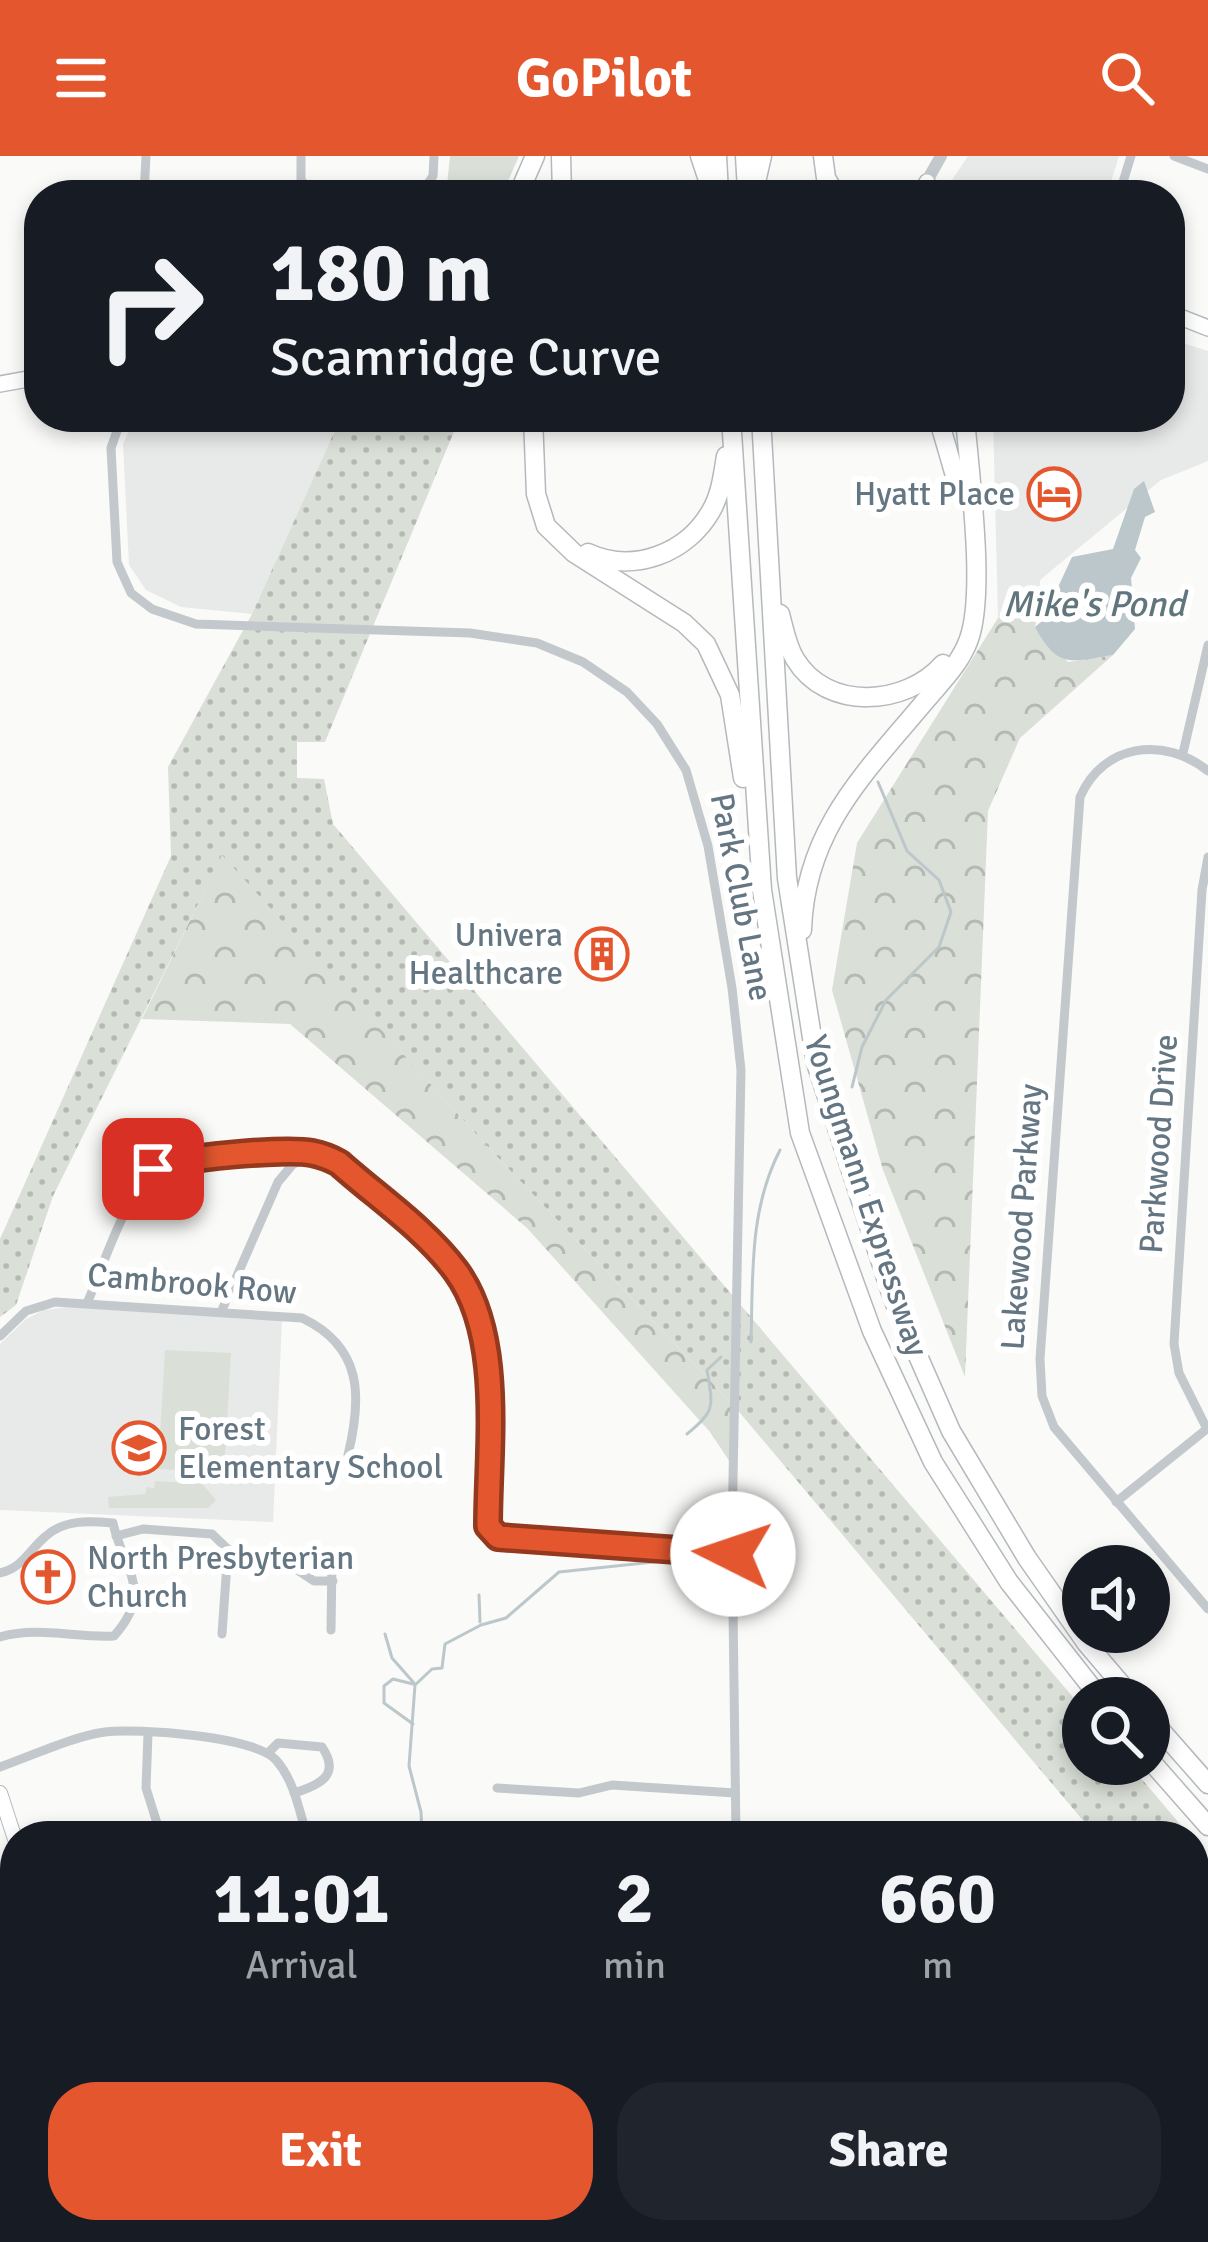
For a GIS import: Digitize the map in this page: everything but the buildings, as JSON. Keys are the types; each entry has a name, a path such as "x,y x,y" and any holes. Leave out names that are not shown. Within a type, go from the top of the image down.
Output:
{"highway":[{"path":"536,432 536,494 546,526 574,554 684,623 716,659 736,721 762,890"},
{"path":"537,432 539,482 547,512 579,547 600,558 626,561 664,553 695,532 718,498 730,432"},
{"name":"Youngmann Expressway","path":"733,432 762,890 800,1132 872,1331 933,1462 1009,1582 1084,1677"},
{"name":"Youngmann Expressway","path":"761,432 788,878 816,1063 893,1299 951,1431 1027,1558 1116,1677"},
{"path":"769,571 790,649 813,678 836,691 872,697 900,694 928,680 958,639 968,599 960,491 946,432"},
{"path":"948,432 970,501"},
{"path":"801,982 806,897 827,825 854,784 951,670 968,641 976,600 966,432"},
{"path":"1170,1741 1208,1784"},
{"path":"1170,1783 1204,1821"}],"main road":[{"path":"0,1792 9,1821"}],"street":[{"path":"1174,156 1208,169"},
{"name":"Park Club Lane","path":"117,432 111,448 117,562 131,592 152,609 196,624 470,633 537,643 583,662 627,692 657,724 686,770 708,847 740,1054 733,1554 736,1821"},
{"path":"1208,645 1183,753 1208,771"},
{"name":"Lakewood Parkway","path":"1183,753 1168,749 1118,754 1094,774 1080,797 1040,1381 1054,1427 1208,1609"},
{"name":"Parkwood Drive","path":"1208,857 1202,890 1174,1333 1179,1373 1208,1428"},
{"path":"88,1301 139,1186 153,1169 169,1162 264,1154 306,1152 327,1157 446,1259 469,1292 485,1342 488,1526 498,1537 733,1554"},
{"path":"264,1154 277,1161 278,1182"},
{"path":"222,1310 278,1182 299,1160 327,1157"},
{"name":"Cambrook Row","path":"0,1336 26,1311 56,1302 302,1318 334,1341 349,1362 358,1409 348,1455"},
{"path":"1116,1502 1208,1428"},
{"path":"0,1573 18,1568 47,1534 80,1520 113,1523 130,1564 135,1604 114,1636 88,1638 27,1630 0,1637"},
{"path":"116,1536 143,1529 212,1534 249,1562 288,1564 314,1581 333,1581"},
{"path":"222,1634 228,1549"},
{"path":"288,1564 293,1555 321,1551 332,1559 331,1630"},
{"path":"0,1767 105,1732 225,1739 268,1753 285,1772 302,1821"},
{"path":"148,1734 146,1788 156,1821"},
{"path":"268,1753 278,1743 298,1743 322,1747 330,1758 330,1773 322,1785 294,1793"},
{"path":"497,1788 579,1793 612,1785 735,1793"}],"shaded area":[{"path":"968,156 1119,156 1112,180 952,180"},
{"path":"1185,344 1208,351 1208,461 1161,480 1040,580 1040,602 998,618 993,432 1185,432"},
{"path":"128,432 334,432 252,614 181,607 146,590 129,565 123,444"},
{"name":"Forest Elementary School","path":"67,1307 282,1320 273,1522 0,1510 0,1344 26,1319"}],"green space":[{"path":"450,156 519,156 509,180 448,180"},
{"path":"334,432 454,432 325,742 297,742 297,778 324,779 333,824 1062,1684 1062,1785 1147,1785 1177,1821 1083,1821 735,1407 485,1144 222,856 53,1196 16,1305 0,1317 0,1239 171,856 168,767 252,614"},
{"path":"1040,602 1035,627 1068,662 1113,655 1020,738 988,811 965,1377 883,1170 832,990 857,843 998,618"},
{"path":"222,855 485,1144 735,1407 734,1468 710,1432 527,1228 290,1024 142,1019"},
{"path":"165,1350 231,1353 224,1472 158,1469"},
{"path":"155,1481 202,1484 216,1500 208,1508 109,1508 108,1497 145,1494"}],"water":[{"name":"Mike's Pond","path":"1144,481 1155,512 1145,517 1135,550 1141,558 1131,578 1135,629 1113,655 1075,660 1058,656 1035,627 1054,611 1053,598 1072,557 1113,549 1134,489"}],"waterway":[{"path":"852,1087 862,1047 886,1000 939,947 951,912 939,880 907,851 878,782"},
{"path":"751,1342 758,1219 780,1150"},
{"path":"687,1434 708,1413 707,1370 721,1357"},
{"path":"421,1821 409,1766 415,1685 432,1669 442,1668 445,1644 506,1618 559,1572 701,1557"},
{"path":"479,1595 480,1622"},
{"path":"385,1634 392,1658 414,1683"},
{"path":"413,1684 393,1679 384,1686 384,1703 413,1724"}],"place":[{"name":"Hyatt Place","path":"1054,494"},
{"name":"Univera Healthcare","path":"602,954"},
{"name":"Forest Elementary School","path":"139,1448"},
{"name":"North Presbyterian Church","path":"48,1577"}],"route":[{"path":"153,1169 169,1162 264,1154 306,1152 327,1157 446,1259 469,1292 482,1324 487,1364 488,1526 498,1537 733,1554"}]}
